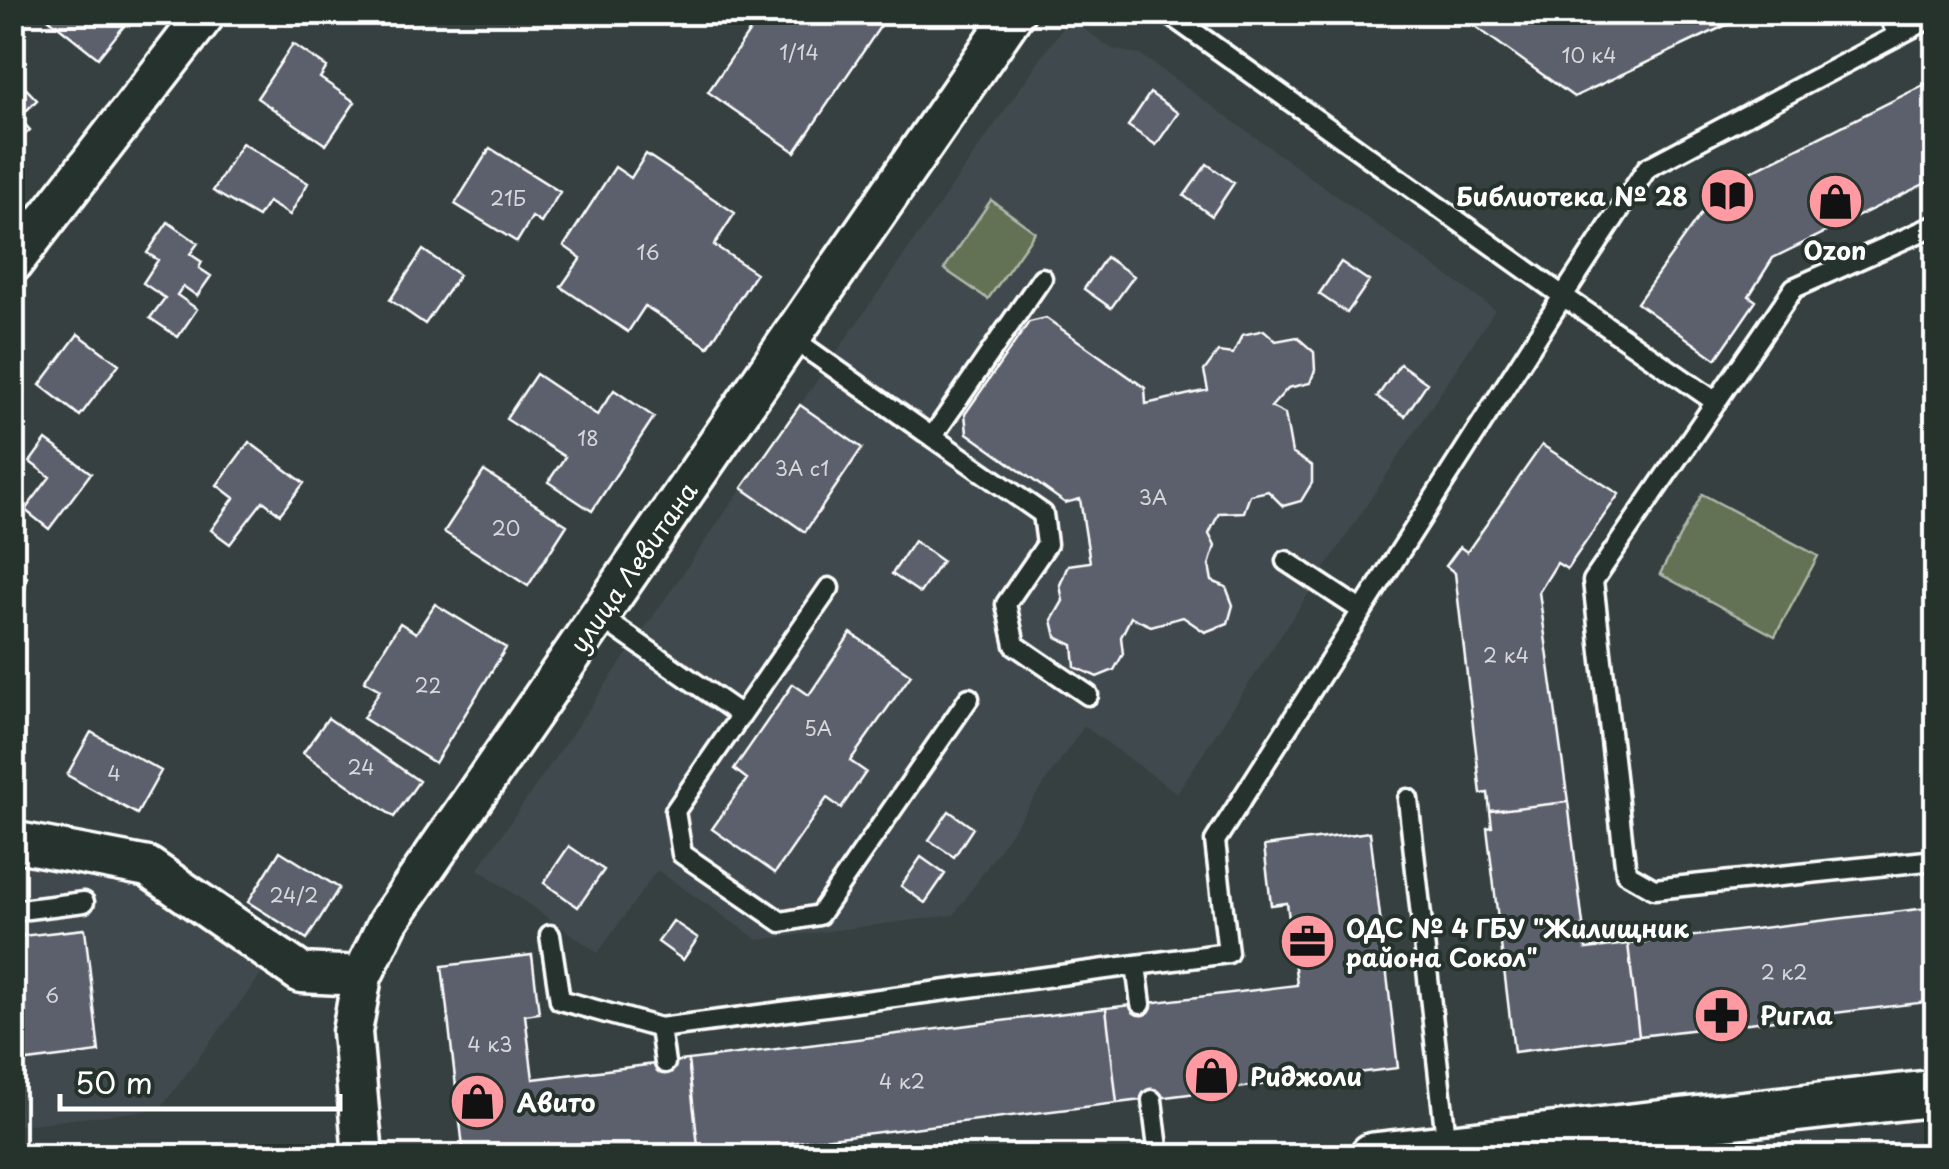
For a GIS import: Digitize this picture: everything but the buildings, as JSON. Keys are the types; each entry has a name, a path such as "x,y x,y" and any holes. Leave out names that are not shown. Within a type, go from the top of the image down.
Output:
{"street":[{"path":"12,264 207,12"},
{"name":"улица Левитана","path":"363,1156 352,1032 362,976 388,922 1014,12"},
{"path":"12,841 148,867 301,974 362,976"},
{"path":"1373,1156 1936,1093"}],"lane":[{"path":"1166,12 1716,402"},
{"path":"1888,12 1898,35"},
{"path":"550,935 560,1000 660,1028 1228,953 1215,841 1647,168 1936,14"},
{"path":"1936,224 1794,288 1593,581 1626,873 1654,889 1936,860"},
{"path":"932,437 1042,278"},
{"path":"792,338 1043,514 1047,544 1006,604 1015,645 1088,696"},
{"path":"1286,561 1362,611"},
{"path":"829,588 675,810 682,854 780,922 819,915 968,698"},
{"path":"599,616 741,715"},
{"path":"1408,799 1447,1148"},
{"path":"12,911 84,902"},
{"path":"1136,965 1141,1004"},
{"path":"660,1028 665,1063"},
{"path":"1152,1100 1158,1156"}],"shaded area":[{"path":"1069,18 1112,49 1141,55 1495,310 1177,793 1084,726 954,915 758,940 657,870 598,953 478,869 742,488 804,531 862,448 800,405"},
{"path":"12,860 142,884 264,971 160,1109 13,1126"}],"green space":[{"path":"991,200 1035,232 988,299 944,269"},
{"path":"1702,494 1818,556 1775,636 1660,574"}],"place":[{"name":"Библиотека № 28","path":"1727,196"},
{"name":"Ozon","path":"1835,201"},
{"name":"ОДС № 4 ГБУ \"Жилищник района Сокол\"","path":"1307,942"},
{"name":"Ригла","path":"1721,1015"},
{"name":"Риджоли","path":"1211,1076"},
{"name":"Авито","path":"478,1102"}]}
